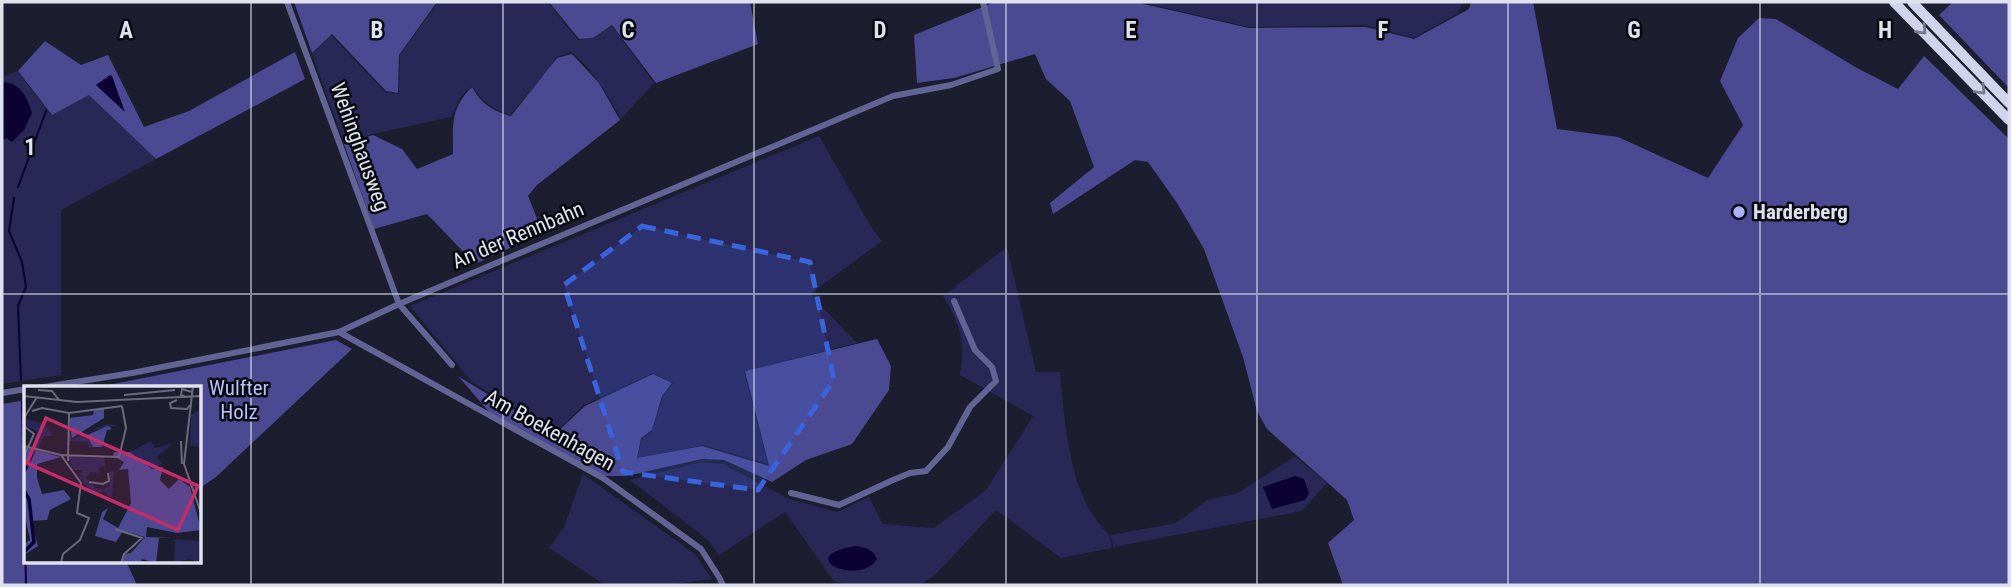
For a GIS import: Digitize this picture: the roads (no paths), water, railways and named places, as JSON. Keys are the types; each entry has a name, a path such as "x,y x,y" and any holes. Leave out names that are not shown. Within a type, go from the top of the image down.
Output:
{"highway":[{"path":"1894,2 2009,120"},
{"path":"1912,2 2009,103"}],"street":[{"name":"Wehinghausweg","path":"287,2 399,304"},
{"name":"An der Rennbahn","path":"45,386 132,373 339,332 399,304 893,96 951,85 998,69 983,2"},
{"path":"791,493 839,505 902,477 926,471 948,447 970,407 996,381 992,367 975,350 954,301"},
{"path":"399,304 452,365"},
{"name":"Am Boekenhagen","path":"339,332 603,478 701,549 723,585"},
{"path":"2,393 24,389"}],"waterway":[{"path":"18,187 46,111"},
{"path":"14,198 9,231 22,262 26,287 18,306 21,380"},
{"path":"22,401 24,493"},
{"path":"26,562 26,585"}],"place":[{"name":"Harderberg","path":"1739,212"}],"park label":[{"name":"Wulfter Holz","path":"239,400"}]}
